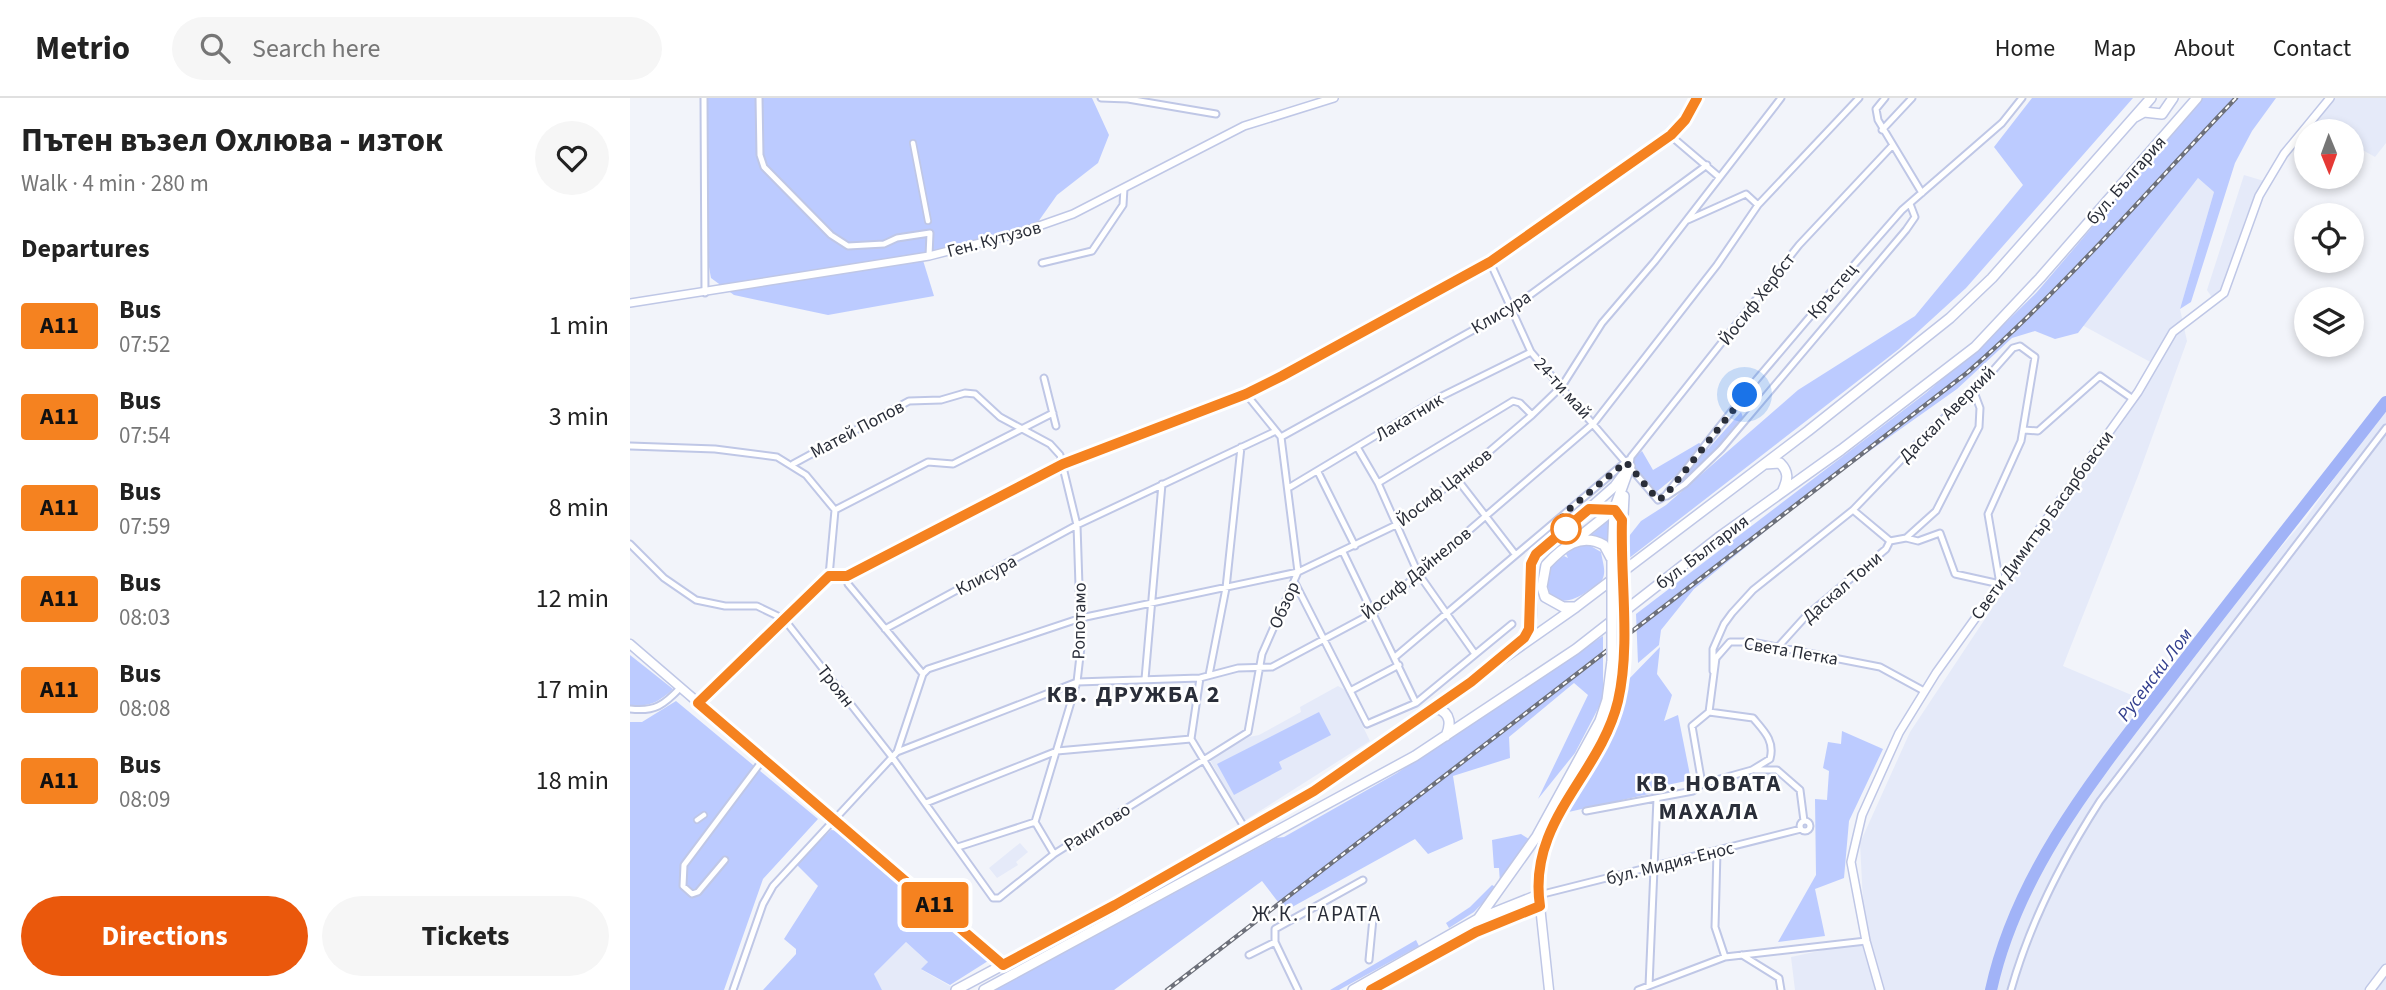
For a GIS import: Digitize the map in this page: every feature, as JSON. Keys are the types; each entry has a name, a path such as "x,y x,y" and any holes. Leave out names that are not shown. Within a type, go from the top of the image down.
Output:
{"main road":[{"name":"бул. България","path":"957,990 1115,905 1314,791 1576,607 1879,376 1975,294 2151,98"},
{"path":"2131,120 2144,112 2162,114 2173,98"},
{"name":"бул. България","path":"984,990 1404,762 1576,649 1927,386 1984,338 2031,289 2197,98"},
{"path":"1792,443 1788,469 1800,479"},
{"path":"1471,682 1524,638 1531,614 1531,564 1536,554 1615,486 1629,462"},
{"name":"бул. Мидия-Енос","path":"1478,919 1537,836 1600,721 1607,700 1612,661 1616,558 1629,462"},
{"name":"бул. Мидия-Енос","path":"1540,906 1538,895 1542,848 1614,715 1623,659 1615,510 1629,462"},
{"path":"1761,465 1780,463 1785,468 1787,480 1783,492"},
{"path":"1568,546 1623,502"},
{"path":"1589,509 1615,510"},
{"path":"1615,510 1622,520"},
{"path":"1576,607 1555,604 1545,597 1542,587 1546,565 1574,541 1590,539 1604,545 1616,558"},
{"path":"630,643 1003,965"},
{"path":"1449,697 1449,712 1454,718 1466,722"},
{"path":"1428,712 1438,709 1446,714 1450,723 1446,736"},
{"name":"бул. Мидия-Енос","path":"1353,990 1478,919 1538,895"},
{"path":"1371,990 1476,932 1540,906 1549,990"},
{"path":"2370,990 2386,969"}],"street":[{"path":"704,98 705,293"},
{"path":"759,98 760,155 764,167 831,235 852,247 930,233 929,256"},
{"path":"1101,98 1186,107 1216,114"},
{"name":"Ген. Кутузов","path":"630,303 929,256 1041,227 1244,126 1334,98"},
{"path":"829,576 847,576 1063,464 1246,394 1490,262 1671,135 1685,120 1697,98"},
{"name":"Йосиф Цанков","path":"923,674 947,661 1082,618 1298,572 1396,525 1457,479 1562,386 1602,323 1781,98"},
{"name":"Йосиф Дайнелов","path":"733,990 762,904 796,859 895,755 1077,682 1200,678 1245,667 1272,667 1373,613 1594,423 1717,265 1758,205 1859,98"},
{"path":"1885,98 1875,114 1891,146 1922,193"},
{"path":"1882,130 1912,98"},
{"name":"Кръстец","path":"1658,500 1665,496 1757,379 1853,266 1910,204 2002,123 2022,98"},
{"name":"Свети Димитър Басарбовски","path":"1880,990 1851,873 1854,841 1874,785 1924,691 2133,399 2172,332 2224,293 2259,196 2284,154 2330,98"},
{"path":"1671,135 1718,176"},
{"path":"913,143 928,221"},
{"name":"Йосиф Хербст","path":"1395,657 1515,554 1629,462 1799,245 1891,146"},
{"name":"Клисура","path":"885,629 1077,525 1241,447 1279,434 1511,309 1707,165"},
{"path":"1042,263 1092,251 1123,205 1124,188"},
{"path":"1686,220 1746,194 1758,205"},
{"path":"1665,496 1675,493 1721,449 1906,230 1915,216 1910,204"},
{"name":"24-ти май","path":"1490,262 1531,352 1629,462 1658,500"},
{"name":"Даскал Аверкий","path":"1713,671 1713,649 1724,624 1753,590 1853,510 1929,431 1974,392 2013,348 2020,346 2035,357 2024,430 1988,514 2000,584"},
{"name":"Лакатник","path":"1290,488 1440,397 1531,352"},
{"path":"2024,430 2038,431 2100,376 2133,399"},
{"path":"1044,378 1056,426"},
{"path":"1906,538 1936,511 1979,427 1980,408 1974,392"},
{"name":"Матей Попов","path":"793,464 909,401 941,400 971,393 1000,417 1050,444 1063,464"},
{"name":"Обзор","path":"1205,760 1247,735 1263,650 1298,572 1290,488 1279,434 1246,394"},
{"path":"1378,483 1513,401 1520,403 1532,415"},
{"path":"835,510 928,461 953,464 1053,413"},
{"path":"2011,990 2034,920 2074,841 2100,801 2386,428"},
{"path":"630,446 715,449 777,457 793,464 819,486 835,510 829,576 698,703"},
{"path":"1209,675 1226,588 1241,447"},
{"path":"1357,447 1378,483 1418,573 1475,654"},
{"name":"Ропотамо","path":"1035,822 1077,682 1082,618 1077,525 1063,464"},
{"path":"1318,472 1355,546"},
{"path":"1457,479 1515,554"},
{"path":"1144,679 1162,484"},
{"path":"1853,510 1890,541"},
{"name":"Даскал Тони","path":"1778,647 1806,616 1886,550 1890,541 1906,538 1918,541 1940,533 1955,574 2000,584"},
{"name":"Троян","path":"630,544 664,578 696,600 725,606 757,606 784,619 895,755 993,898"},
{"path":"1343,552 1416,703"},
{"path":"847,576 848,584 923,674 895,755"},
{"path":"1295,583 1367,724 1416,703 1512,624"},
{"name":"Света Петка","path":"1709,712 1713,671 1720,651 1730,642 1740,641 1880,667 1924,691"},
{"path":"1350,691 1399,665"},
{"path":"1200,678 1191,739 1246,830"},
{"path":"630,709 655,709 665,705 681,687"},
{"path":"1586,811 1693,791 1702,784 1752,770 1770,759 1772,748 1764,731 1752,719 1709,712 1692,726 1693,748 1702,784"},
{"path":"926,803 1057,751 1191,739"},
{"path":"725,860 698,892 692,894 682,886 684,864 765,757"},
{"name":"Ракитово","path":"993,898 999,898 1054,854 1205,760"},
{"name":"бул. Мидия-Енос","path":"1538,895 1801,829 1804,821 1800,790 1777,770 1752,770"},
{"path":"1648,986 1657,798"},
{"path":"697,820 704,815"},
{"path":"958,847 1035,822 1054,854"},
{"path":"1717,852 1715,927 1725,957"},
{"path":"1298,990 1273,934 1281,924 1363,880"},
{"path":"1369,960 1374,908"},
{"path":"1638,990 1725,957 1866,941"},
{"path":"1249,955 1275,942"},
{"path":"1742,955 1779,978 1781,990"}],"shaded area":[{"path":"704,98 1092,98 1109,135 1098,163 1057,195 1033,229 922,257 934,296 828,315 734,295 711,278 703,234"},
{"path":"2032,98 2133,98 1966,288 1899,349 1628,559 1626,540 1641,521 1666,505 1798,390 1915,316 2023,185 1994,147"},
{"path":"2202,98 2276,98 2252,131 2235,163 2191,302 2180,309 2214,192 2198,178 2078,333 2055,339 2035,331 2012,338 1957,389 1826,482 1694,589 1661,630 1659,645 1638,663 1636,614 1926,393 1994,334 2037,292"},
{"path":"2335,98 2386,98 2386,143 2375,157 2364,151 2364,119 2319,119"},
{"path":"2244,175 2264,181 2246,217 2221,290 2215,297 2211,296 2207,290"},
{"path":"2198,178 2214,192 2180,309 2187,341 2138,476 2063,666 2148,702 2306,518 2386,406 2386,990 1795,990 1791,957 1865,941 1860,843 1910,732 2154,364 2082,325"},
{"path":"1741,412 1744,420 1716,453 1672,492 1704,453 1655,493 1632,465 1633,459 1642,451 1653,470 1699,443 1708,449"},
{"path":"1609,520 1608,546 1601,538 1590,536"},
{"path":"1589,545 1601,552 1604,570 1602,580 1571,600 1556,599 1548,588 1550,567 1564,556 1568,558 1566,554 1577,546"},
{"path":"1603,636 1603,699 1575,753 1538,799 1588,695 1574,683 1509,737 1510,758 1453,776 1463,839 1428,854 1415,839 1285,911 1262,881 1114,990 995,990 1276,838 1284,837 1397,773"},
{"path":"1660,647 1657,674 1672,695 1664,721 1678,715 1691,780 1662,786 1658,792 1564,813 1619,713 1627,681"},
{"path":"630,655 673,689 654,703 630,705"},
{"path":"1338,686 1345,690 1370,741 1244,821 1210,760 1249,737 1259,735 1301,712 1300,707"},
{"path":"676,701 818,819 763,879 724,990 630,990 630,722 642,722"},
{"path":"1319,712 1331,735 1279,762 1282,769 1234,795 1217,764"},
{"path":"1842,731 1883,749 1849,821 1844,878 1815,889 1825,936 1778,942 1816,875 1815,799 1827,800 1829,771 1823,768 1828,742 1841,744"},
{"path":"831,830 840,831 988,961 950,985 921,969 928,962 906,942 874,974 882,990 763,990 796,954 796,949 784,939 818,886 796,864"},
{"path":"1521,834 1529,839 1500,883 1499,868 1494,868 1492,840"},
{"path":"1020,843 1028,852 1016,862 1018,865 997,878 989,868"},
{"path":"1492,885 1497,888 1474,912 1449,928 1446,923 1470,907"},
{"path":"1416,940 1419,946 1339,990 1330,990"},
{"path":"906,942 928,962 922,970 957,990 882,990 874,974"}],"waterway":[{"name":"Русенски Лом","path":"1991,990 2003,946 2020,905 2040,864 2088,788 2386,402"}],"railway":[{"path":"1167,990 1968,372 2072,272 2236,98"}],"bus line":[{"name":"А11","path":"1371,990 1476,932 1540,906 1538,895 1542,848 1578,779 1605,737 1614,715 1622,679 1622,520 1615,510 1589,509 1536,554 1531,564 1529,629 1524,638 1471,682 1314,791 1115,905 1003,965 765,757 698,703 829,576 847,576 1063,464 1246,394 1474,271 1678,130 1697,98"}],"district":[{"name":"КВ. ДРУЖБА 2","path":"1134,694"},
{"name":"КВ. НОВАТА МАХАЛА","path":"1709,797"},
{"name":"Ж.К. ГАРАТА","path":"1317,914"}],"route":[{"path":"1566,529 1562,515 1626,462 1658,500 1665,496 1745,395"}]}
